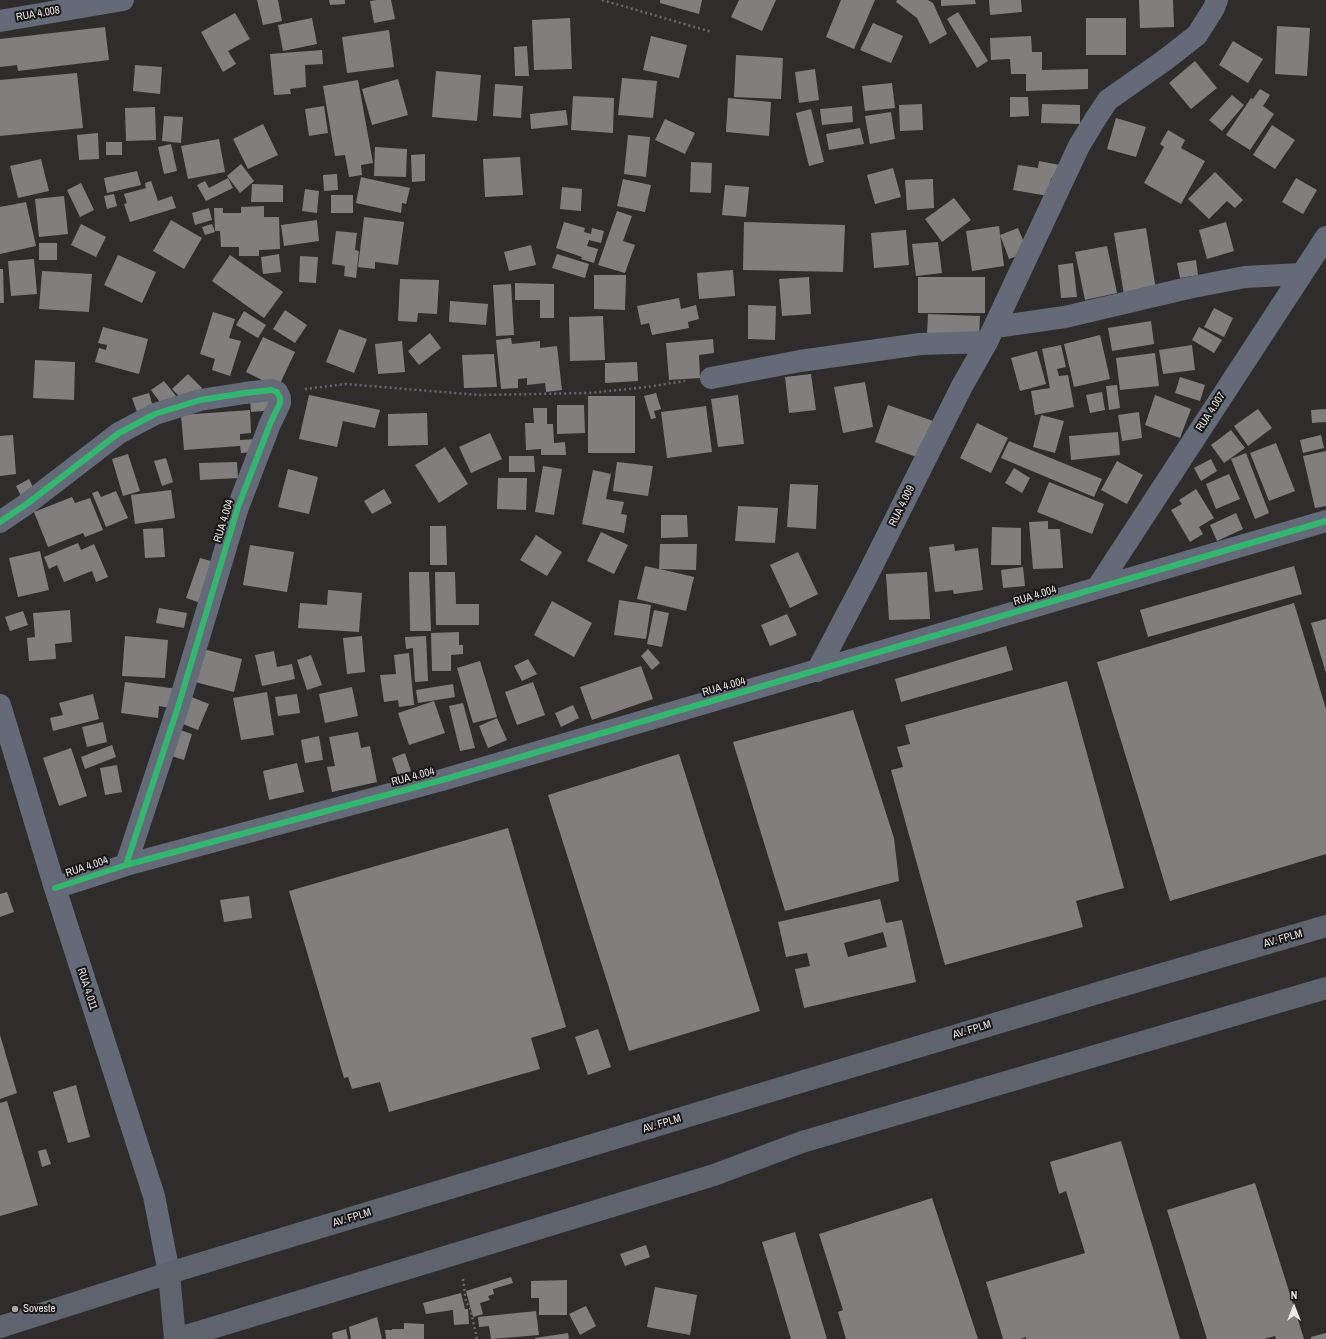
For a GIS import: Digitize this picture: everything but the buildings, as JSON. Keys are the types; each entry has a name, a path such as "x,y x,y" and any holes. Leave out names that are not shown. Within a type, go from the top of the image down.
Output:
{"main road":[{"name":"AV. FPLM","path":"0,1327 169,1273 1111,989 1326,926"},
{"path":"169,1273 175,1339 714,1175 802,1142 1326,988"}],"street":[{"name":"RUA 4.008","path":"0,21 123,0"},
{"name":"RUA 4.009","path":"817,671 865,580 962,386 991,334 1079,146 1108,100 1165,60 1197,34 1214,8 1217,0"},
{"name":"RUA 4.007","path":"1097,588 1326,237"},
{"path":"711,378 800,361 991,334 1188,288 1245,277 1301,274"},
{"path":"0,522 28,503 119,433 155,414 200,400 265,390 277,392"},
{"name":"RUA 4.004","path":"126,865 178,707 238,508 270,424 280,403 280,398 277,392"},
{"name":"RUA 4.004","path":"54,888 126,865 442,780 1326,521"},
{"name":"RUA 4.011","path":"0,705 54,888 154,1196 169,1273"}],"path":[{"path":"602,0 712,32"},
{"path":"277,392 346,384 479,395 589,393 711,378"},
{"path":"459,1252 466,1302 470,1308 477,1339"}],"cycle path":[{"path":"0,522 28,503 119,433 155,414 200,400 245,393 271,390 277,392 280,398 280,403 270,424 238,507 178,707 126,865"},
{"path":"55,888 126,865 442,780 1326,521"}],"place":[{"name":"Soveste","path":"15,1309"}]}
